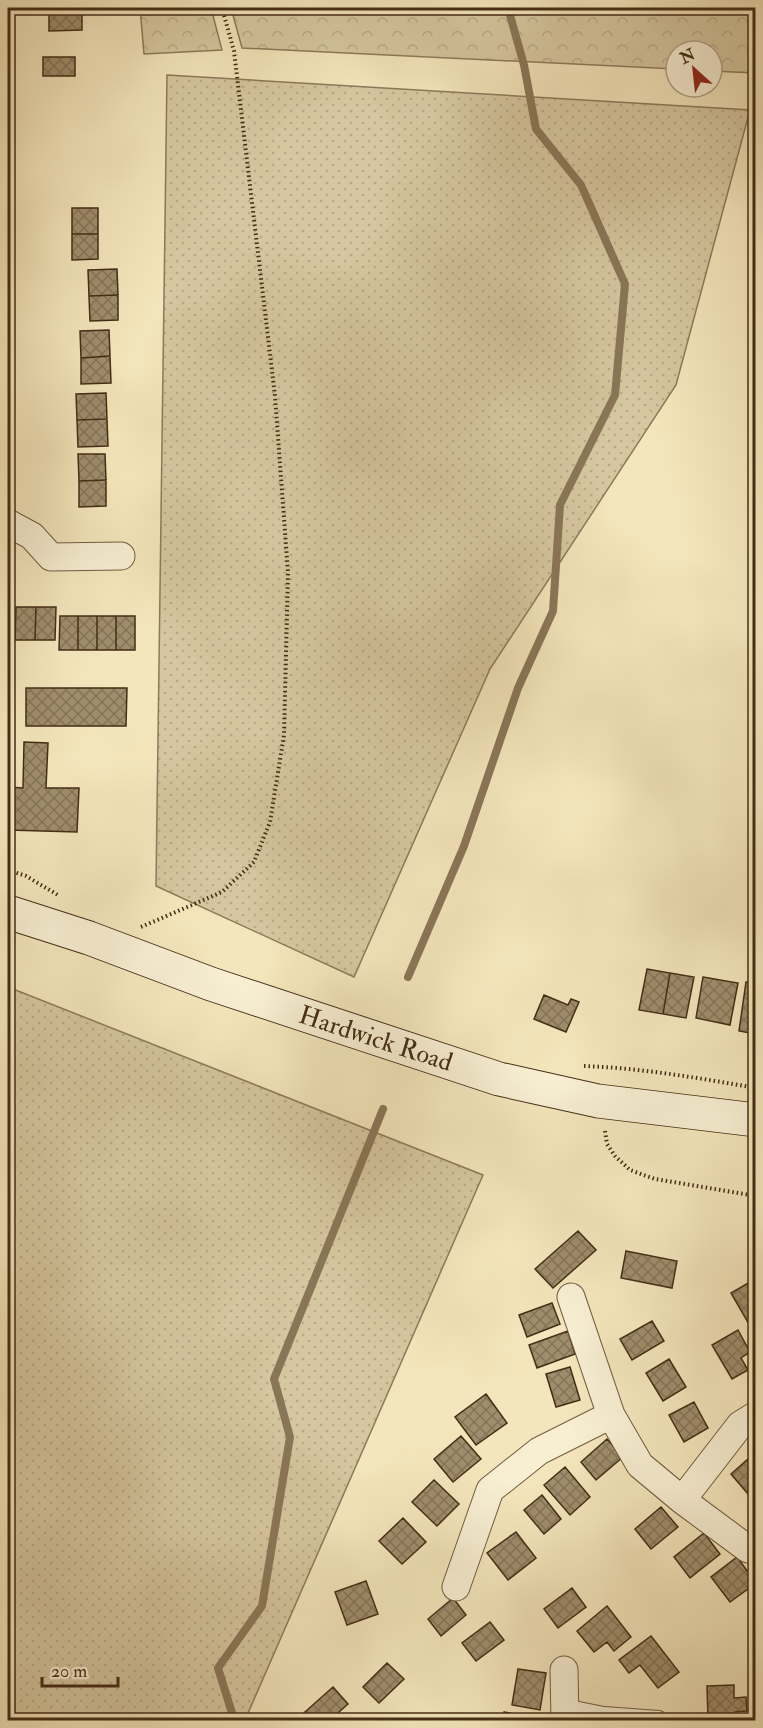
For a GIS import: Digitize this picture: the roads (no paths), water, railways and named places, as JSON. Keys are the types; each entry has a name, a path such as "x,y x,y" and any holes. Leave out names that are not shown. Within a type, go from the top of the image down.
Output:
{"street":[{"path":"8,523 32,536 51,557 121,556"},
{"name":"Hardwick Road","path":"8,912 89,938 211,984 499,1079 598,1101 756,1120"},
{"path":"572,1297 611,1415 640,1466 748,1549 756,1551"},
{"path":"456,1587 490,1490 539,1451 611,1415"},
{"path":"682,1500 740,1425 756,1415"},
{"path":"564,1670 564,1713"}],"lane":[{"path":"564,1713 659,1718"}],"waterway":[{"path":"408,977 464,846 518,688 553,611 560,505 615,395 625,284 581,185 536,129 524,65 508,8"},
{"path":"231,1720 232,1713 218,1668 262,1606 290,1437 274,1379 383,1109"}]}
